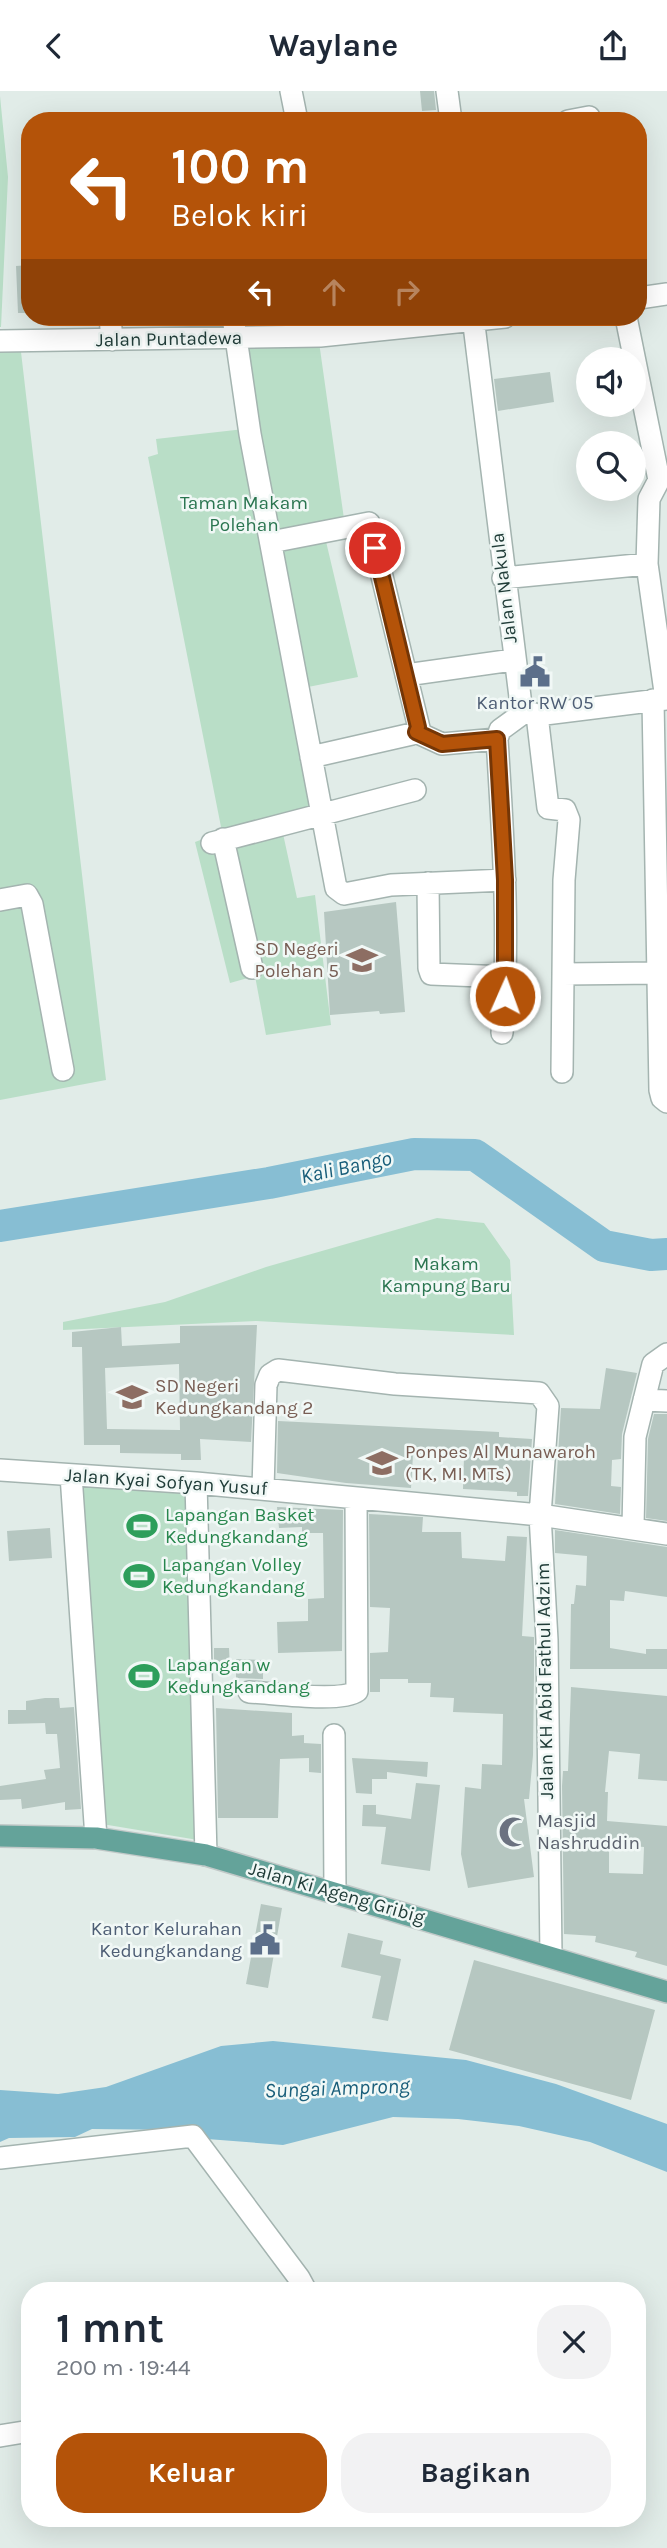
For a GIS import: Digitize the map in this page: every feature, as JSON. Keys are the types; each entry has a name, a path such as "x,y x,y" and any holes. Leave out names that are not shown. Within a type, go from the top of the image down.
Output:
{"main road":[{"name":"Jalan Ki Ageng Gribig","path":"0,1836 96,1838 206,1855 667,1992"}],"street":[{"path":"291,91 295,112"},
{"path":"447,91 450,112"},
{"path":"647,296 667,294"},
{"path":"111,326 112,340"},
{"name":"Jalan Puntadewa","path":"0,341 112,340 234,327 320,326"},
{"name":"Jalan Nakula","path":"474,326 513,660 521,705 532,713 548,808 565,810 569,820 564,880 563,974"},
{"path":"628,326 659,479 649,499 647,564 662,700 658,972 660,1090 662,1098 667,1102"},
{"path":"234,327 320,813 339,893 428,883 505,880"},
{"path":"271,542 369,523 419,729 416,732"},
{"path":"503,578 647,564"},
{"path":"406,675 513,660"},
{"path":"502,1033 506,977 505,880 497,739 500,730 532,713 662,700"},
{"path":"310,757 416,732 442,744 497,739"},
{"path":"252,968 217,841 415,790"},
{"path":"428,883 431,974 506,977"},
{"path":"0,900 27,895 32,904 63,1069"},
{"path":"562,1072 563,974 658,972"},
{"path":"633,1527 635,1437 653,1364 667,1355"},
{"name":"Jalan KH Abid Fathul Adzim","path":"263,1489 266,1385 270,1375 278,1370 395,1384 539,1392 548,1406 540,1515 547,1640 551,1956"},
{"path":"644,1400 667,1402"},
{"name":"Jalan Kyai Sofyan Yusuf","path":"0,1470 196,1483 540,1515 667,1534"},
{"path":"71,1475 96,1838"},
{"path":"196,1483 206,1855"},
{"path":"249,1692 331,1696 350,1695 357,1691 356,1498"},
{"path":"334,1735 335,1892"},
{"path":"0,2158 193,2136 301,2282"},
{"path":"0,2436 21,2432"}],"green space":[{"path":"0,96 8,177 1,327 0,327"},
{"name":"Taman Makam Polehan","path":"319,342 345,526 324,533 358,677 293,690 314,809 280,820 297,898 315,895 331,1025 266,1035 255,976 230,983 195,842 222,832 148,457 158,454 156,439 253,428 239,346"},
{"path":"0,351 21,352 106,1080 0,1100"},
{"name":"Makam Kampung Baru","path":"437,1218 484,1223 510,1260 514,1335 256,1321 63,1330 63,1322 165,1302 266,1267"},
{"path":"82,1485 188,1493 198,1840 102,1824"}],"water":[{"name":"Sungai Amprong","path":"273,2041 466,2060 556,2084 667,2124 667,2172 590,2142 519,2126 458,2119 393,2117 283,2145 207,2139 183,2130 92,2129 75,2137 9,2138 0,2142 0,2090 58,2094 106,2087 221,2046"}],"building":[{"path":"420,91 434,91 436,110 422,111"},
{"path":"16,266 21,266 21,313 18,313"},
{"path":"550,372 554,402 498,411 494,379"},
{"name":"Kantor RW 05","path":"542,663 543,681 531,682 529,664"},
{"name":"SD Negeri Polehan 5","path":"396,902 405,1012 330,1015 324,912"},
{"path":"257,1325 251,1442 200,1439 201,1460 181,1460 181,1454 120,1453 120,1445 84,1445 82,1347 72,1347 72,1332 121,1327 122,1346 180,1343 180,1326","holes":["179,1364 180,1430 107,1429 105,1368"]},
{"path":"606,1368 637,1373 622,1434 621,1459 612,1460 611,1486 621,1487 620,1514 555,1504 561,1408 600,1409"},
{"path":"654,1414 667,1414 667,1521 646,1518 648,1439"},
{"name":"Ponpes Al Munawaroh (TK, MI, MTs)","path":"278,1421 499,1432 499,1437 532,1439 528,1496 517,1496 517,1492 463,1489 464,1457 413,1455 411,1488 346,1483 277,1473"},
{"path":"277,1507 343,1510 342,1651 278,1653 277,1622 308,1621 308,1599 324,1598 323,1533 302,1533 302,1527 279,1528"},
{"path":"369,1514 423,1517 422,1532 461,1532 462,1558 505,1561 507,1536 527,1537 522,1636 534,1637 534,1676 533,1755 529,1799 524,1799 534,1877 468,1888 461,1854 465,1787 481,1789 482,1764 502,1765 503,1714 453,1712 454,1698 430,1697 431,1683 408,1683 408,1679 380,1679 380,1692 370,1692 370,1653 388,1652 390,1608 370,1607"},
{"path":"50,1528 52,1558 9,1561 7,1531"},
{"path":"555,1530 667,1547 667,1597 625,1591 624,1601 610,1600 610,1648 646,1654 646,1649 667,1649 667,1669 570,1669 571,1604 574,1604 576,1585 586,1586 587,1556 555,1553"},
{"path":"214,1648 229,1648 230,1670 214,1671"},
{"path":"236,1659 263,1660 263,1679 236,1678"},
{"path":"571,1687 667,1696 667,1781 638,1779 640,1754 609,1751 605,1792 608,1792 607,1821 667,1826 667,1966 635,1957 637,1952 595,1942 596,1936 564,1934 562,1786 563,1771 568,1771","holes":["609,1844 644,1847 643,1874 609,1873"]},
{"path":"59,1698 60,1708 74,1707 81,1809 65,1810 65,1802 22,1809 21,1799 0,1800 0,1786 46,1779 44,1770 60,1768 57,1734 46,1734 45,1723 8,1724 8,1710 26,1710 26,1701"},
{"path":"216,1708 292,1713 292,1736 304,1735 304,1743 321,1744 321,1773 309,1772 309,1758 280,1759 278,1818 218,1818"},
{"path":"352,1758 428,1762 427,1777 387,1772 387,1779 372,1779 372,1794 356,1793"},
{"path":"416,1783 440,1785 430,1871 381,1864 386,1827 362,1826 363,1805 376,1805 376,1814 411,1819"},
{"name":"Kantor Kelurahan Kedungkandang","path":"261,1904 282,1908 268,1988 246,1984"},
{"path":"348,1933 383,1941 380,1954 401,1959 388,2021 372,2018 381,1976 341,1967"},
{"path":"474,1960 655,2010 631,2100 449,2050"}],"waterway":[{"name":"Kali Bango","path":"0,1226 269,1183 414,1154 475,1155 604,1246 651,1255 667,1254"}],"place":[{"name":"Kantor RW 05","path":"535,672"},
{"name":"SD Negeri Polehan 5","path":"362,960"},
{"name":"SD Negeri Kedungkandang 2","path":"132,1397"},
{"name":"Ponpes Al Munawaroh (TK, MI, MTs)","path":"382,1463"},
{"name":"Lapangan Basket Kedungkandang","path":"142,1526"},
{"name":"Lapangan Volley Kedungkandang","path":"139,1576"},
{"name":"Lapangan w Kedungkandang","path":"144,1676"},
{"name":"Masjid Nashruddin","path":"514,1832"},
{"name":"Kantor Kelurahan Kedungkandang","path":"265,1940"}],"route":[{"path":"375,548 419,729 416,732 442,744 457,745 497,739 505,880 505,996"}]}
